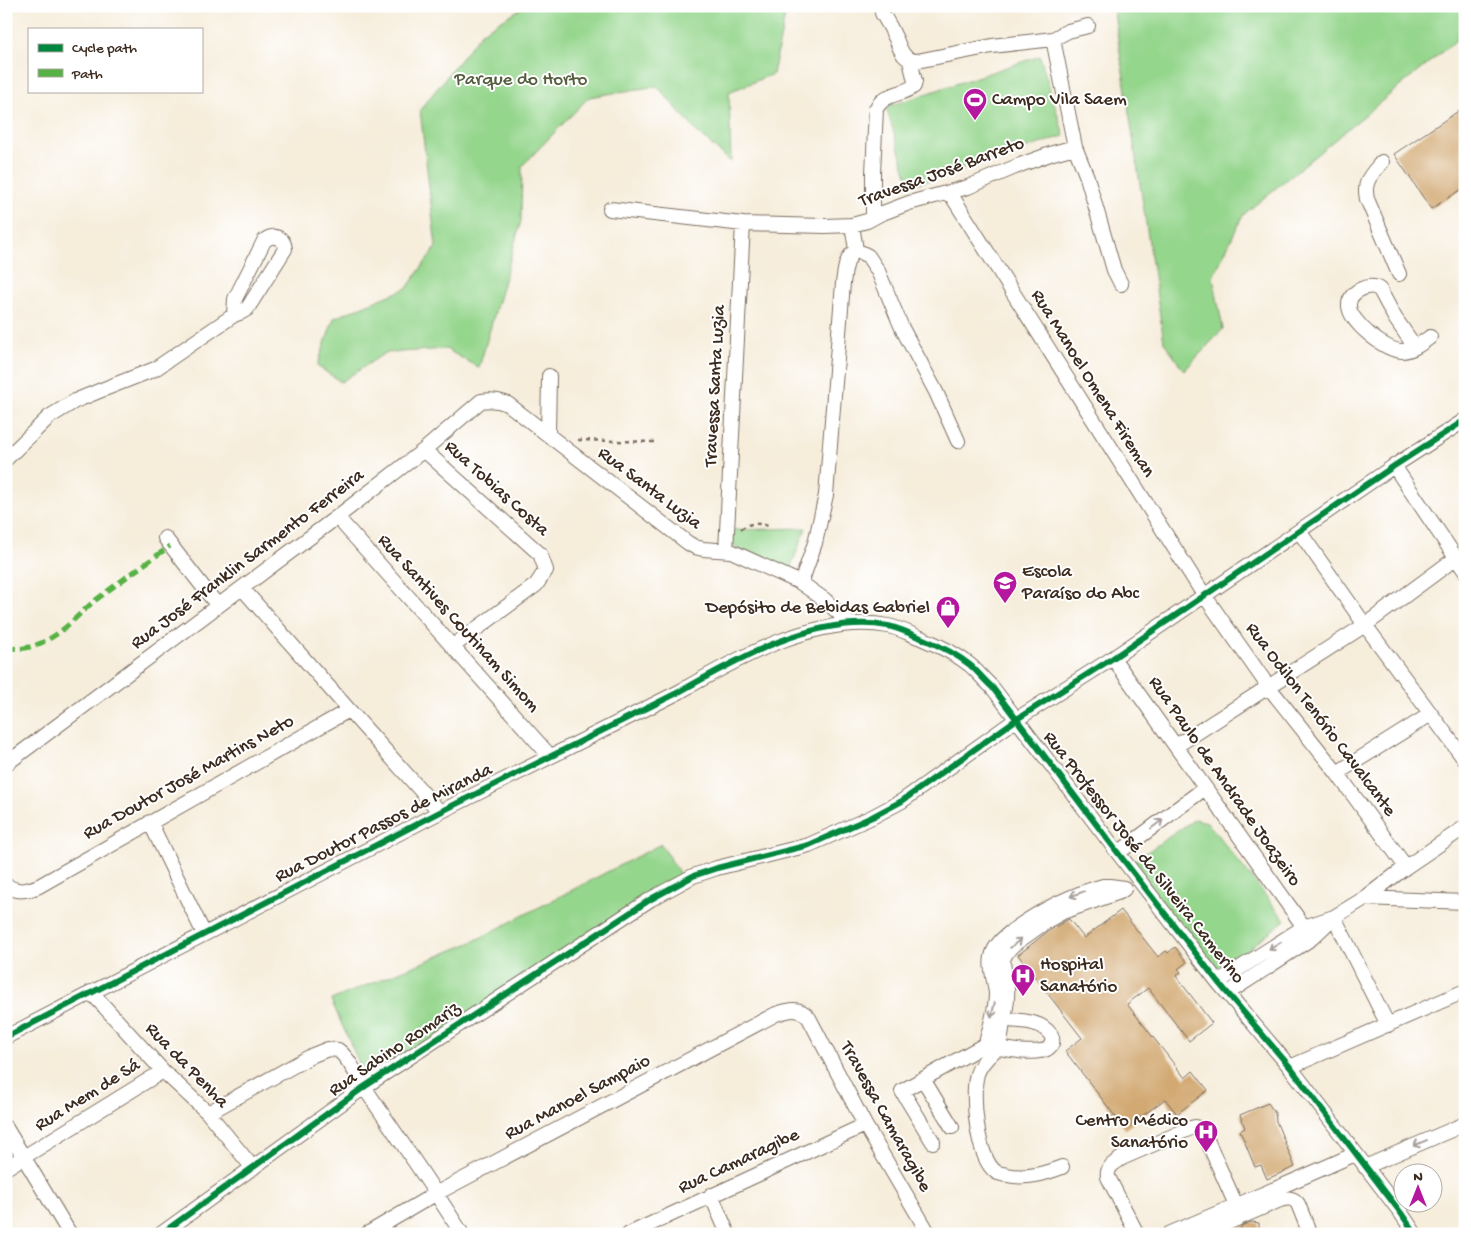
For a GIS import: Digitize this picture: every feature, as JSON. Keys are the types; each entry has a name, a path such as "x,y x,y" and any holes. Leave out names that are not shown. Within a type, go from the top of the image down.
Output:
{"street":[{"path":"874,217 873,173 876,109 880,101 914,86 915,81 910,61 900,51 885,12"},
{"path":"910,61 917,62 992,46 1052,39 1068,31 1088,26"},
{"path":"1052,39 1076,147 1093,196 1114,270 1121,284"},
{"name":"Travessa José Barreto","path":"610,209 744,224 852,225 909,204 968,187 1028,162 1076,147"},
{"path":"1382,162 1370,176 1365,191 1399,274"},
{"name":"Rua Manoel Omena Fireman","path":"950,193 1204,595"},
{"name":"Travessa Santa Luzia","path":"726,545 744,224"},
{"path":"852,225 856,250"},
{"path":"6,459 49,417 75,401 99,390 155,369 246,308 285,249 282,240 277,237 268,238 264,242 235,299 234,315"},
{"path":"856,250 868,256 878,271 902,328 936,392 958,441"},
{"path":"800,583 815,543 826,495 846,264 851,253 856,250"},
{"path":"1415,347 1377,287 1365,287 1351,297 1349,302 1350,312 1366,332 1380,342 1404,351 1415,347 1430,337"},
{"path":"549,376 551,437"},
{"name":"Rua José Franklin Sarmento Ferreira","path":"6,764 337,517 424,450 481,401 489,399 498,400 513,408"},
{"name":"Rua Santa Luzia","path":"513,408 688,543 703,549 726,545 731,551 800,583 825,600 850,624"},
{"name":"Rua Sabino Romariz","path":"161,1234 364,1087 650,899 693,876 717,868 809,845 872,817 902,801 1017,719 1113,658 1394,466 1465,420"},
{"name":"Rua Tobias Costa","path":"424,450 540,554 546,570 536,585 453,646"},
{"path":"1394,466 1465,571"},
{"name":"Rua Santives Coutinam Simom","path":"337,517 550,756"},
{"path":"1299,531 1365,625 1465,760"},
{"path":"164,538 218,606"},
{"path":"1176,746 1365,625 1456,558"},
{"path":"242,588 440,812"},
{"name":"Rua Odilon Tenório Cavalcante","path":"1204,595 1268,686 1406,867"},
{"name":"Rua Professor José da Silveira Camerino","path":"778,643 790,637 808,632 850,624 872,624 890,627 927,640 948,650 970,665 992,687 1218,982 1290,1067 1401,1213 1412,1233"},
{"name":"Rua Doutor Passos de Miranda","path":"6,1037 440,812 671,697 733,663 778,643"},
{"name":"Rua Paulo de Andrade Joazeiro","path":"1113,658 1304,927"},
{"name":"Rua Doutor José Martins Neto","path":"6,885 21,891 30,890 349,710"},
{"path":"1336,773 1431,714"},
{"path":"1118,853 1204,788"},
{"path":"150,822 204,934"},
{"path":"1228,993 1312,938 1334,917 1365,898 1406,867 1465,827"},
{"path":"991,1048 995,986 991,960 999,943 1040,911 1058,902 1103,886 1147,889"},
{"path":"1062,1167 1040,1175 1026,1177 997,1173 989,1165 981,1142 974,1108 977,1074 1004,1020 1008,995 1003,960 1009,950 1032,931 1055,917 1120,892 1124,888"},
{"path":"1365,898 1465,902"},
{"path":"1218,982 1304,927 1334,917"},
{"path":"1334,917 1388,1024"},
{"path":"1290,1067 1465,991"},
{"name":"Rua da Penha","path":"91,992 163,1071 208,1113 253,1168"},
{"name":"Rua Manoel Sampaio","path":"367,1234 437,1193 776,1014 790,1009 799,1010 805,1012 809,1018"},
{"name":"Travessa Camaragibe","path":"809,1018 865,1125 925,1233"},
{"path":"933,1142 902,1091 991,1048 1039,1052 1047,1049 1052,1044 1049,1032 1041,1026 1031,1022 1004,1020"},
{"path":"208,1113 320,1052 334,1048 346,1058 437,1193 462,1234"},
{"name":"Rua Mem de Sá","path":"6,1168 163,1071"},
{"path":"924,1079 952,1127"},
{"path":"1365,1167 1465,1124"},
{"name":"Rua Camaragibe","path":"629,1234 865,1125"},
{"path":"1137,1234 1107,1172 1113,1164 1122,1158 1191,1128 1196,1127 1203,1131 1236,1205"},
{"path":"6,1128 70,1234"},
{"path":"1169,1234 1288,1185 1355,1154"},
{"path":"712,1195 728,1234"},
{"path":"1211,1232 1280,1200 1292,1198 1298,1204 1310,1234"}],"path":[{"path":"551,437 654,442"},
{"path":"726,545 745,526 757,522 768,526"}],"green space":[{"name":"Parque do Horto","path":"525,6 787,6 773,74 729,92 731,162 697,132 657,86 589,97 522,166 521,221 479,368 446,349 385,353 341,382 317,366 334,318 407,288 436,247 420,110 482,32"},
{"path":"1113,6 1465,6 1465,33 1243,215 1213,277 1223,329 1184,371 1164,342"},
{"name":"Campo Vila Saem","path":"1040,56 1064,136 910,186 886,107"},
{"path":"806,528 788,574 727,543 730,530"},
{"path":"1195,819 1207,822 1285,920 1216,975 1130,864"},
{"path":"661,844 680,874 368,1083 331,1000 470,943"}],"building":[{"path":"1460,110 1465,117 1465,187 1431,209 1394,154"},
{"path":"1121,910 1158,957 1166,951 1168,953 1175,947 1187,962 1178,969 1181,972 1176,976 1212,1023 1189,1041 1148,988 1127,1004 1185,1078 1193,1071 1208,1090 1177,1114 1165,1099 1125,1129 1065,1051 1082,1038 1018,955 1047,932 1069,919 1084,938"},
{"name":"Centro Médico Sanatório","path":"1268,1103 1275,1113 1276,1121 1295,1167 1267,1179 1261,1165 1255,1167 1240,1131 1245,1128 1240,1115"},
{"path":"1251,1222 1259,1223 1259,1234 1241,1234 1241,1226"}],"marked path":[{"path":"6,647 16,649 27,648 53,637 92,603 170,546"}],"cycle path":[{"path":"161,1234 364,1087 651,899 693,876 717,868 809,845 872,817 902,801 1017,719 1113,658 1394,466 1465,420"},
{"path":"6,1037 440,812 753,653 779,641 834,626 861,624 888,626 940,646 952,653 970,665 992,687 1218,982 1290,1067 1415,1234"}],"place":[{"name":"Campo Vila Saem","path":"975,121"},
{"name":"Escola Paraíso do Abc","path":"1005,604"},
{"name":"Depósito de Bebidas Gabriel","path":"948,629"},
{"name":"Hospital Sanatório","path":"1023,997"},
{"name":"Centro Médico Sanatório","path":"1206,1153"}]}
